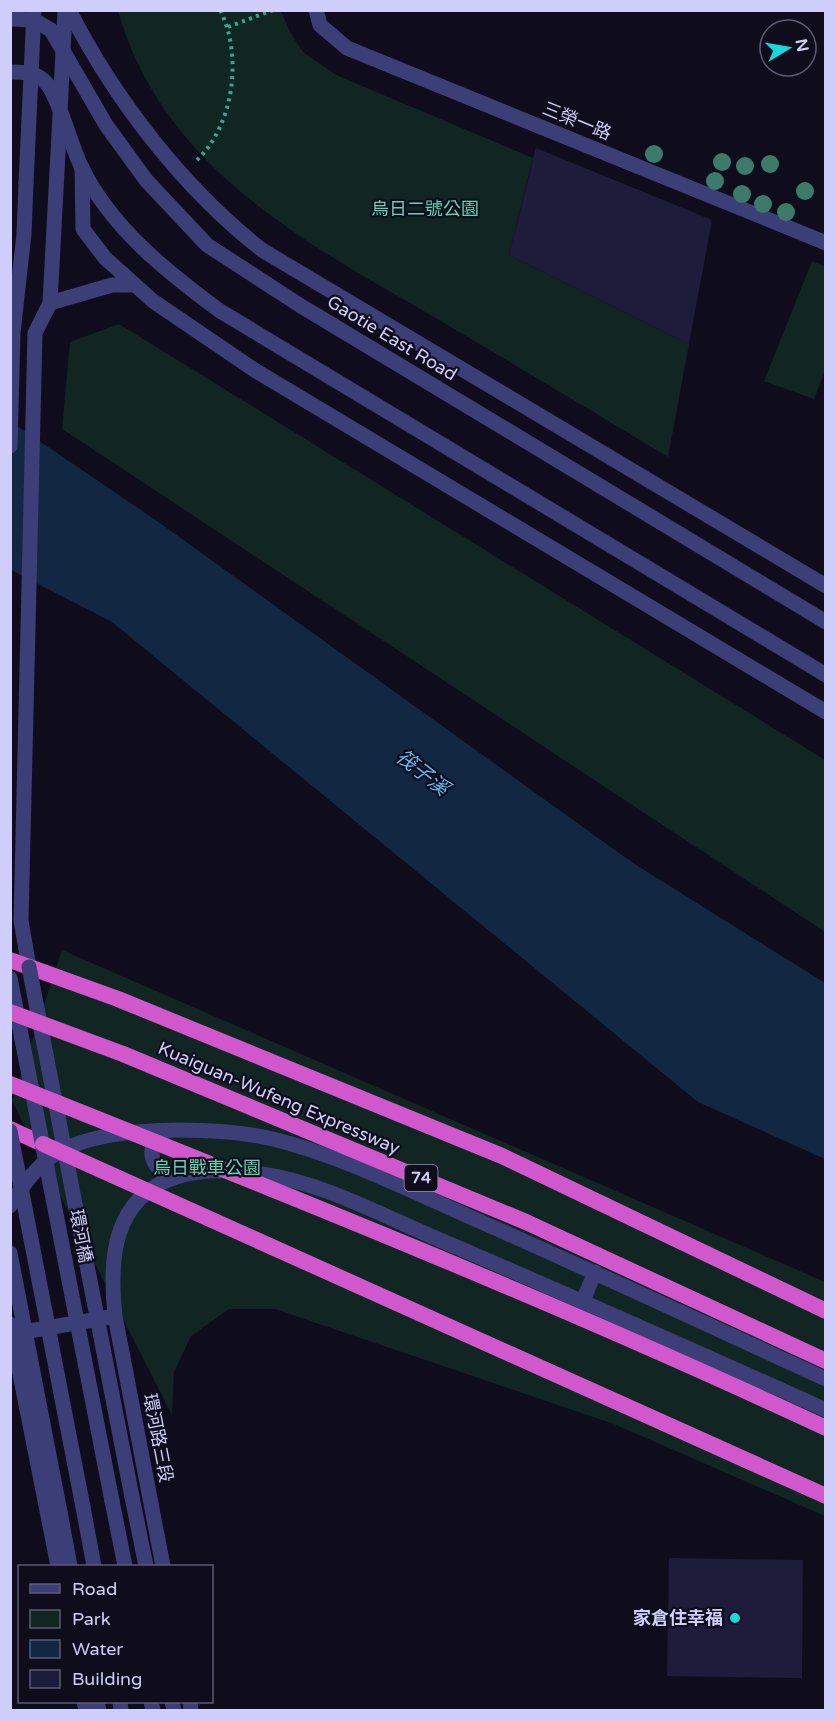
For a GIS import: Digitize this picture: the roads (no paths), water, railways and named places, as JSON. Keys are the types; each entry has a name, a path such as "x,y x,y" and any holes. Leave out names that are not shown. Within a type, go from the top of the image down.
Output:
{"highway":[{"path":"10,960 118,999 502,1156 825,1311"},
{"name":"Kuaiguan-Wufeng Expressway","path":"10,1012 123,1054 526,1222 825,1361"},
{"path":"10,1084 247,1178 725,1381 825,1428"},
{"path":"10,1130 825,1496"}],"street":[{"path":"67,10 63,47 50,303 35,333 21,921 146,1565"},
{"name":"Gaotie East Road","path":"67,10 104,69 178,172 229,225 262,250 825,586"},
{"path":"10,19 34,15 24,234 13,333 10,446"},
{"name":"Gaotie East Road","path":"34,15 51,30 63,47 106,125 146,180 207,245 311,312 825,622"},
{"name":"三榮一路","path":"318,18 347,48 825,243"},
{"path":"10,72 31,73 48,86 82,168 108,209 149,255 220,311 825,675"},
{"path":"82,168 83,229 105,258 132,285 256,371 825,712"},
{"path":"50,303 122,283 132,285"},
{"name":"環河橋","path":"10,978 125,1565"},
{"path":"10,1130 94,1565"},
{"path":"170,1130 159,1137 153,1146 151,1157 155,1168 164,1174 176,1177"},
{"path":"10,1206 19,1191 51,1157 89,1140 125,1133 170,1130 270,1138 330,1155 595,1272 825,1379"},
{"name":"環河路三段","path":"164,1565 115,1316 111,1278 115,1243 126,1216 144,1194 176,1177 211,1171 263,1174 315,1188 583,1300 825,1410"},
{"path":"10,1253 70,1565"},
{"path":"583,1300 595,1272"},
{"path":"58,1565 11,1329 115,1316"}],"water":[{"name":"筏子溪","path":"10,421 157,521 633,863 825,983 825,1159 698,1102 112,622 11,570"}],"place":[{"name":"家倉住幸福","path":"735,1618"}],"park label":[{"name":"烏日二號公園","path":"425,209"},
{"name":"烏日戰車公園","path":"207,1168"}]}
